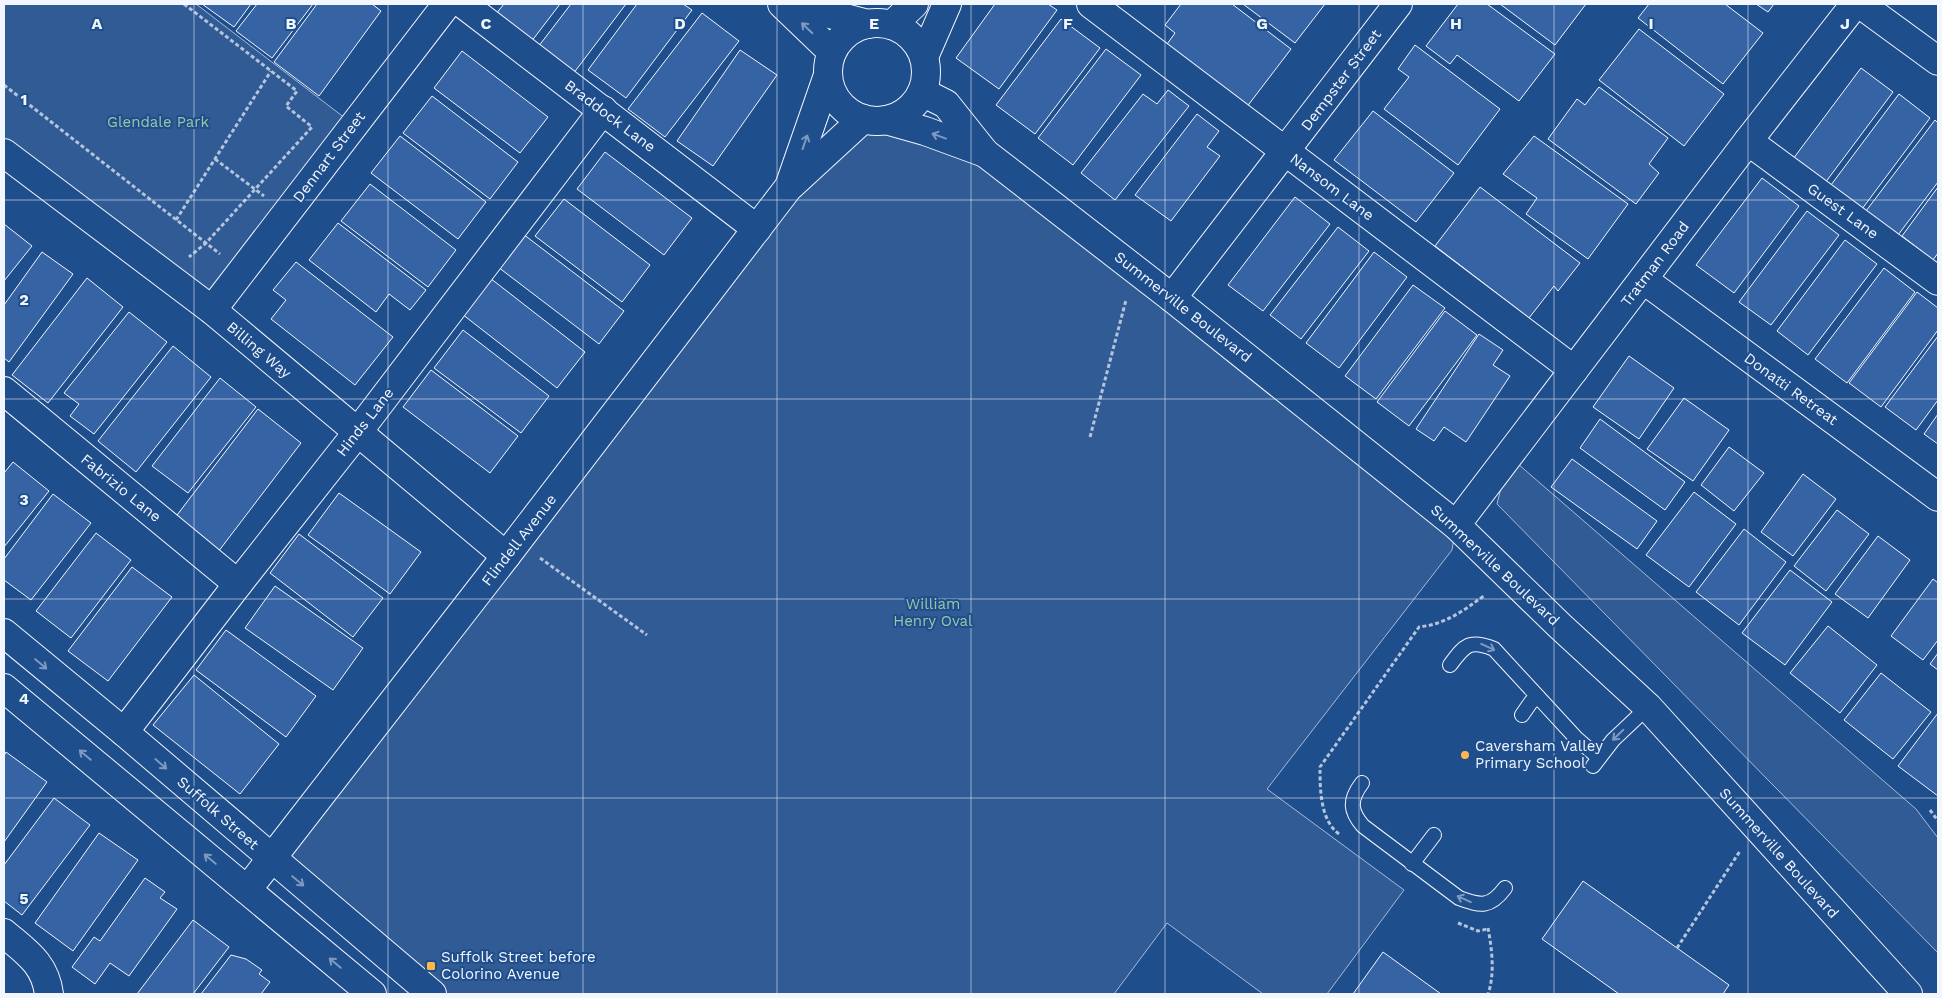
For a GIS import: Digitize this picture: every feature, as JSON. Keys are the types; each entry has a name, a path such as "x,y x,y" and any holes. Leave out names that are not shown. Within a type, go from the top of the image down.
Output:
{"street":[{"name":"Dennart Street","path":"212,310 447,4"},
{"name":"Braddock Lane","path":"462,4 757,229"},
{"path":"782,4 830,63"},
{"path":"806,4 822,12 880,24 902,30 912,37 924,57 926,69 922,92 916,102 898,117 874,120 842,107 830,87 830,63 847,33 880,24 914,4"},
{"path":"924,57 947,4"},
{"name":"Nansom Lane","path":"1091,4 1574,370"},
{"name":"Dempster Street","path":"1172,298 1398,4"},
{"name":"Tratman Road","path":"1456,525 1855,4"},
{"path":"1860,4 1938,61"},
{"name":"Flindell Avenue","path":"788,188 830,63"},
{"name":"Summerville Boulevard","path":"922,92 946,104 985,153 1172,298 1456,525 1560,626 1648,707 1754,827 1908,994"},
{"name":"Hinds Lane","path":"124,732 357,433 603,110"},
{"name":"Flindell Avenue","path":"247,890 788,188 874,120"},
{"name":"Summerville Boulevard","path":"874,120 925,131 985,153"},
{"name":"Guest Lane","path":"1748,142 1938,281"},
{"name":"Billing Way","path":"4,153 212,310 506,556"},
{"name":"Donatti Retreat","path":"1644,280 1938,497"},
{"name":"Fabrizio Lane","path":"4,392 238,584"},
{"name":"Suffolk Street","path":"4,633 124,732 272,860 432,994"},
{"path":"4,688 372,994"},
{"path":"4,932 27,952 42,969 49,994"}],"lane":[{"path":"1450,665 1462,649 1470,644 1482,644 1494,649 1596,762 1613,740 1648,707"},
{"path":"1522,715 1531,702 1538,697"},
{"path":"1362,783 1356,791 1352,804 1355,816 1363,826 1412,864 1459,898 1475,904 1488,904 1504,888"},
{"path":"1412,864 1434,835"}],"path":[{"path":"184,4 296,91 286,106 312,127 206,243 184,261"},
{"path":"176,220 271,71"},
{"path":"4,85 224,257"},
{"path":"215,158 255,189"},
{"path":"1090,437 1126,297"},
{"path":"534,554 647,636"},
{"path":"1346,839 1330,828 1320,793 1320,768 1419,627 1435,625 1460,614 1485,595"},
{"path":"1930,810 1938,821"},
{"path":"1677,948 1754,827"},
{"path":"1483,904 1492,964 1491,986 1488,994"},
{"path":"1454,920 1462,926 1478,931 1488,929"}],"green space":[{"name":"Glendale Park","path":"4,4 196,4 354,125 212,310 4,153"},
{"name":"William Henry Oval","path":"863,119 985,153 1456,525 1452,550 1267,789 1404,890 1327,994 1263,994 1167,923 1114,994 432,994 271,859 788,188"},
{"path":"1518,464 1916,809 1938,838 1938,953 1497,504 1501,488"}],"building":[{"path":"202,4 251,4 234,27"},
{"path":"257,4 313,4 272,58 236,31"},
{"path":"317,4 372,4 381,11 319,96 274,62"},
{"path":"504,4 560,4 531,42 495,15"},
{"path":"571,4 626,4 573,74 538,47"},
{"path":"637,4 683,4 692,10 626,98 588,70"},
{"path":"995,4 1048,4 1057,10 999,89 956,58"},
{"path":"1181,4 1232,4 1291,49 1246,108 1165,47 1175,33 1165,25"},
{"path":"1243,4 1325,4 1295,43"},
{"path":"1458,4 1487,4 1555,54 1519,101 1457,55 1450,64 1426,46"},
{"path":"1500,4 1586,4 1555,45"},
{"path":"1649,4 1725,4 1763,33 1723,84 1638,18"},
{"path":"1756,4 1774,4 1768,12"},
{"path":"702,13 739,41 665,137 628,109"},
{"path":"1061,19 1100,48 1035,134 996,105"},
{"path":"1639,29 1724,94 1684,146 1599,80"},
{"path":"1415,45 1500,109 1458,165 1384,109 1409,77 1398,69"},
{"path":"1106,49 1141,75 1073,165 1038,138"},
{"path":"740,50 777,75 713,166 677,141"},
{"path":"462,51 548,117 520,153 434,88"},
{"path":"1861,68 1893,92 1825,183 1793,159"},
{"path":"1599,87 1668,138 1649,164 1659,173 1636,204 1548,139 1577,99 1585,105"},
{"path":"1168,90 1189,106 1115,200 1081,173 1143,94 1157,104"},
{"path":"1899,94 1930,118 1862,209 1831,185"},
{"path":"432,96 518,162 490,199 403,133"},
{"path":"1373,111 1454,173 1416,222 1334,160"},
{"path":"1197,114 1219,131 1207,147 1220,156 1171,221 1135,195"},
{"path":"1935,120 1938,123 1938,182 1898,235 1866,211"},
{"path":"400,136 486,202 458,239 371,173"},
{"path":"1534,136 1628,204 1588,259 1526,214 1537,198 1503,174"},
{"path":"605,152 692,218 664,255 577,189"},
{"path":"1762,178 1799,206 1734,293 1696,265"},
{"path":"370,184 456,250 428,287 341,221"},
{"path":"1480,187 1580,263 1558,291 1554,286 1529,318 1435,246"},
{"path":"1938,187 1938,253 1933,260 1902,236"},
{"path":"1295,197 1330,224 1263,311 1228,285"},
{"path":"564,199 650,265 622,302 535,236"},
{"path":"1807,211 1839,235 1771,325 1739,302"},
{"path":"338,223 426,290 410,310 389,294 376,312 309,260"},
{"path":"4,224 32,246 4,281"},
{"path":"1338,227 1369,251 1301,339 1270,315"},
{"path":"523,234 624,311 599,344 498,267"},
{"path":"1845,240 1877,264 1808,355 1777,331"},
{"path":"42,252 73,274 9,362 4,358 4,305"},
{"path":"1374,252 1407,277 1339,368 1306,343"},
{"path":"296,262 393,337 355,385 271,319 286,300 273,290"},
{"path":"1884,268 1915,292 1847,383 1815,359"},
{"path":"87,278 123,307 48,403 12,375"},
{"path":"490,278 585,352 557,388 462,314"},
{"path":"1413,285 1445,308 1376,399 1345,376"},
{"path":"1917,292 1938,308 1938,330 1881,407 1849,383"},
{"path":"1445,311 1477,335 1409,426 1377,402"},
{"path":"129,312 167,342 94,434 70,416 79,404 64,393"},
{"path":"463,330 549,396 521,433 434,368"},
{"path":"1479,334 1503,350 1493,365 1510,376 1466,442 1444,427 1434,441 1416,429"},
{"path":"1938,336 1938,400 1916,430 1885,407"},
{"path":"173,346 211,377 136,472 98,441"},
{"path":"1629,356 1674,388 1639,439 1593,407"},
{"path":"431,370 518,436 490,473 403,407"},
{"path":"220,378 256,407 188,493 152,466"},
{"path":"1684,398 1729,430 1693,481 1647,449"},
{"path":"258,409 301,443 218,552 174,519"},
{"path":"1938,414 1938,444 1924,434"},
{"path":"1600,419 1685,482 1665,510 1580,448"},
{"path":"1729,447 1764,473 1734,511 1701,485"},
{"path":"1572,459 1657,521 1637,549 1551,487"},
{"path":"13,462 49,491 4,547 4,473"},
{"path":"1803,474 1836,499 1793,556 1761,532"},
{"path":"1694,492 1736,524 1689,587 1646,555"},
{"path":"339,493 421,552 390,594 308,535"},
{"path":"53,494 91,523 31,600 4,580 4,559"},
{"path":"1837,510 1869,534 1826,591 1794,566"},
{"path":"1744,529 1786,562 1739,625 1696,592"},
{"path":"96,533 131,560 71,638 36,611"},
{"path":"299,534 383,598 353,637 270,573"},
{"path":"1878,536 1910,560 1868,618 1835,594"},
{"path":"132,567 172,597 108,681 68,651"},
{"path":"1790,570 1832,602 1785,665 1742,633"},
{"path":"1933,579 1938,583 1938,640 1923,660 1891,636"},
{"path":"275,586 363,648 333,690 245,628"},
{"path":"1828,626 1877,665 1840,713 1790,673"},
{"path":"226,630 316,696 286,737 196,670"},
{"path":"1938,653 1938,670 1930,664"},
{"path":"1881,673 1931,712 1893,759 1844,720"},
{"path":"194,675 279,744 240,794 153,725"},
{"path":"1938,713 1938,796 1898,766"},
{"path":"6,752 47,782 4,842 4,756"},
{"path":"54,798 90,825 22,915 4,901 4,865"},
{"path":"99,833 138,860 73,951 35,923"},
{"path":"145,878 165,892 160,898 177,909 129,976 110,963 95,984 72,967 94,937 100,941"},
{"path":"1583,881 1729,985 1723,994 1619,994 1542,939"},
{"path":"193,920 229,947 193,994 137,994"},
{"path":"1383,952 1441,994 1353,994"},
{"path":"231,955 246,959 262,970 259,974 270,982 261,994 201,994"}],"place":[{"name":"Caversham Valley Primary School","path":"1465,755"},
{"name":"Suffolk Street before Colorino Avenue","path":"431,966"}]}
